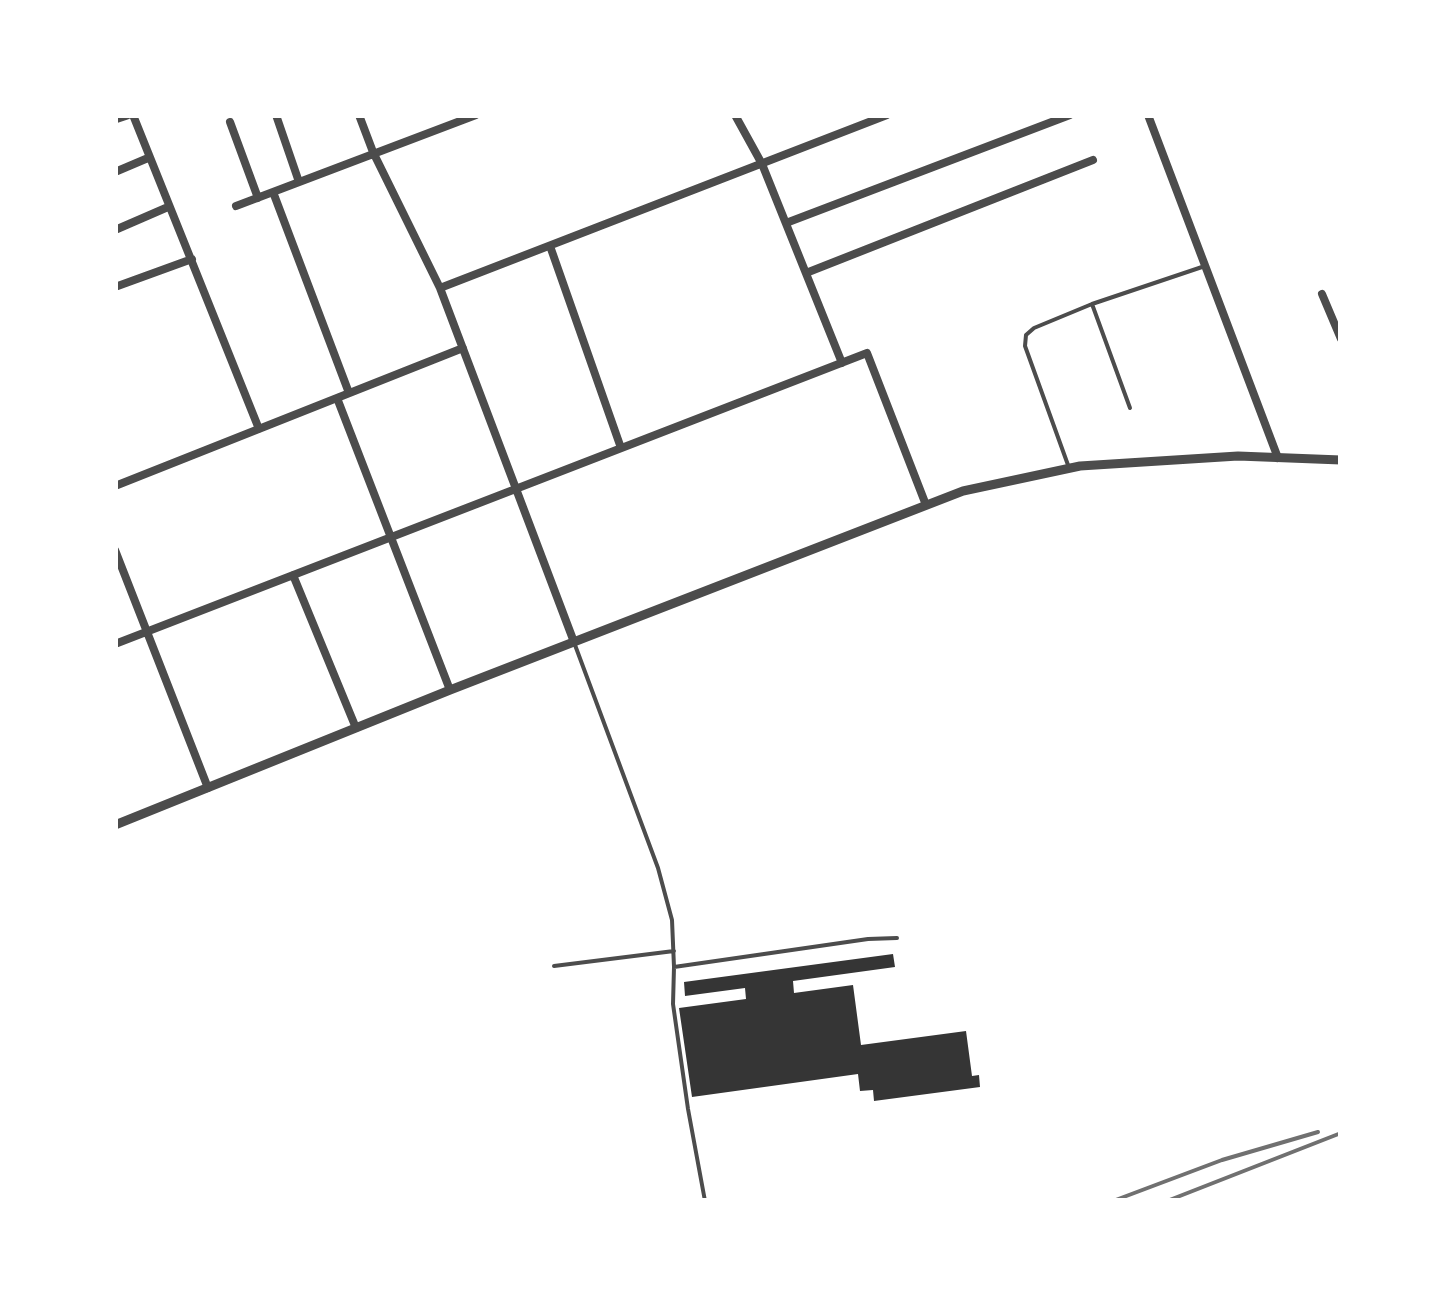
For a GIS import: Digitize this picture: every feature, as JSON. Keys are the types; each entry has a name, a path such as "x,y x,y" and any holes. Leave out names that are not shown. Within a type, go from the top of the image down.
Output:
{"street":[{"path":"115,118 130,115 259,429"},
{"path":"276,115 299,182"},
{"path":"359,115 373,152 440,288 574,642"},
{"path":"236,206 476,115"},
{"path":"735,115 762,164 842,363"},
{"path":"440,288 888,115"},
{"path":"786,223 1070,115"},
{"path":"1148,115 1278,458"},
{"path":"230,122 258,198"},
{"path":"115,172 148,158"},
{"path":"806,273 1093,160"},
{"path":"273,192 349,393"},
{"path":"115,230 168,207"},
{"path":"550,246 621,448"},
{"path":"115,286 192,259"},
{"path":"1322,294 1340,336"},
{"path":"115,486 463,348"},
{"path":"115,644 868,353 926,505"},
{"path":"337,398 450,690"},
{"path":"115,825 963,491 1069,468 1238,456 1341,460"},
{"path":"115,550 208,788"},
{"path":"293,575 356,728"}],"lane":[{"path":"1069,468 1025,346 1026,335 1092,304 1205,266"},
{"path":"1092,304 1130,408"},
{"path":"574,642 658,868 672,920 673,1004 705,1201"},
{"path":"674,966 868,938 897,938"},
{"path":"554,966 674,951"}],"building":[{"path":"893,954 895,967 793,981 794,993 853,985 861,1045 966,1031 972,1076 979,1075 980,1087 874,1101 873,1090 860,1091 858,1074 692,1097 679,1008 746,999 745,988 685,996 684,982"}],"railway":[{"path":"1113,1201 1222,1160 1318,1132"},
{"path":"1167,1201 1341,1133"}]}
